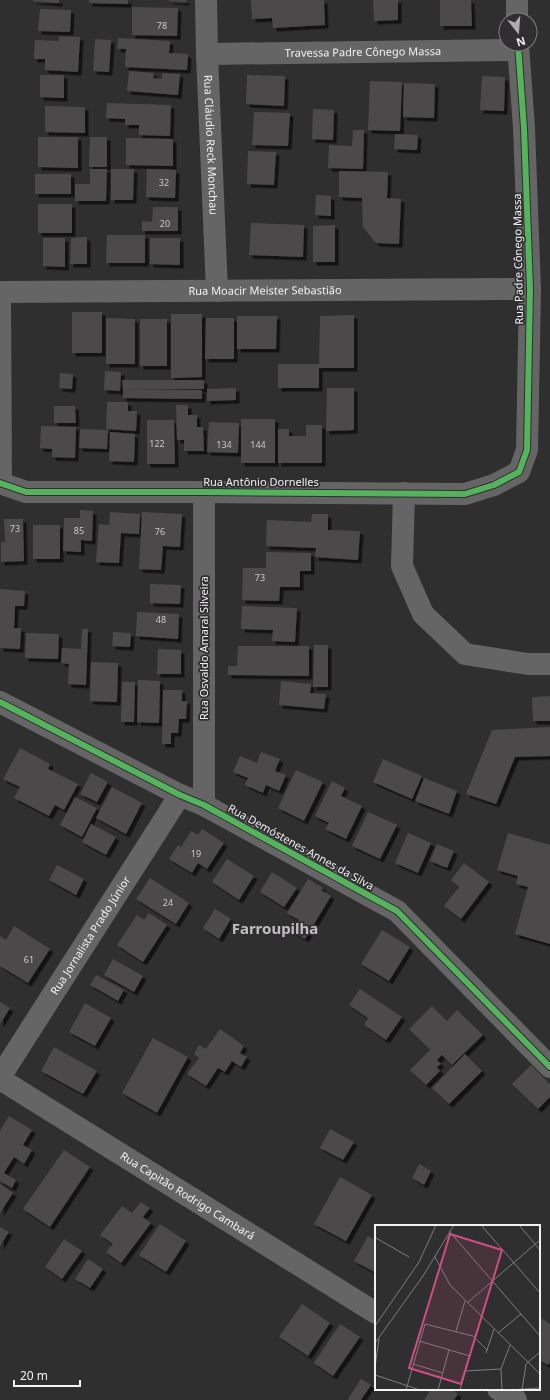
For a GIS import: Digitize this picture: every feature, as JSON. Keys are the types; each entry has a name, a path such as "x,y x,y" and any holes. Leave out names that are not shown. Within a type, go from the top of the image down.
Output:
{"street":[{"name":"Rua Cláudio Reck Monchau","path":"206,0 217,291"},
{"path":"516,0 517,12"},
{"name":"Travessa Padre Cônego Massa","path":"207,54 498,47"},
{"name":"Rua Padre Cônego Massa","path":"518,52 524,128 530,289 527,450 519,472"},
{"name":"Rua Moacir Meister Sebastião","path":"0,292 530,289"},
{"path":"0,292 1,483"},
{"name":"Rua Antônio Dornelles","path":"1,483 26,492 465,494 494,486 519,472"},
{"name":"Rua Osvaldo Amaral Silveira","path":"204,492 204,805"},
{"path":"404,493 402,566 423,614 465,654 528,664 550,664"},
{"name":"Rua Demóstenes Annes da Silva","path":"0,702 180,795 204,805 397,911 550,1067"},
{"name":"Rua Jornalista Prado Júnior","path":"0,1078 180,795"},
{"name":"Rua Capitão Rodrigo Cambará","path":"0,1078 375,1312"},
{"path":"500,1390 516,1400"}],"building":[{"path":"59,0 59,3 33,1"},
{"path":"89,0 128,0 128,4 89,3"},
{"path":"186,0 186,2 169,1"},
{"path":"251,0 324,0 325,25 273,28 272,18 252,19"},
{"path":"373,0 398,0 398,20 374,21"},
{"path":"440,0 471,0 472,26 440,26"},
{"path":"132,7 178,8 177,36 132,35"},
{"path":"40,9 71,10 70,32 38,31"},
{"path":"59,36 80,37 78,72 45,70 45,59 34,59 35,40 59,41"},
{"path":"118,38 170,41 169,53 188,54 187,70 125,67 126,49 117,49"},
{"path":"95,39 111,40 109,72 93,71"},
{"path":"129,71 154,73 153,78 162,79 162,73 180,74 178,95 127,91"},
{"path":"40,75 64,75 64,98 40,97"},
{"path":"247,75 285,76 284,106 246,104"},
{"path":"482,76 505,77 504,111 480,110"},
{"path":"370,81 402,82 400,131 368,130"},
{"path":"404,83 435,84 434,118 403,117"},
{"path":"107,103 171,105 170,136 139,135 139,125 125,125 125,119 106,118"},
{"path":"45,106 85,107 85,133 45,132"},
{"path":"313,109 334,110 333,140 312,139"},
{"path":"254,112 290,113 288,146 252,145"},
{"path":"353,130 364,130 363,169 328,168 329,145 352,146"},
{"path":"395,134 418,135 417,150 394,149"},
{"path":"38,137 78,137 78,168 38,167"},
{"path":"90,137 107,137 107,167 89,167"},
{"path":"126,138 173,139 173,166 126,165"},
{"path":"248,151 276,152 274,185 247,184"},
{"path":"90,169 107,169 106,201 75,201 75,184 90,184"},
{"path":"111,169 134,169 133,200 111,200"},
{"path":"147,169 176,170 175,198 146,197"},
{"path":"339,171 388,172 387,198 401,199 399,244 376,243 363,227 362,198 339,197"},
{"path":"35,174 71,174 71,194 35,194"},
{"path":"316,195 331,196 331,216 315,215"},
{"path":"38,204 72,204 72,233 38,233"},
{"path":"153,207 178,207 178,231 142,231 142,221 152,222"},
{"path":"251,223 304,225 303,257 249,255"},
{"path":"335,225 335,262 313,262 313,226"},
{"path":"107,235 145,235 145,263 106,263"},
{"path":"87,237 87,264 70,264 71,238"},
{"path":"43,238 65,238 65,267 43,266"},
{"path":"150,238 180,238 180,265 150,264"},
{"path":"72,312 102,312 102,353 72,353"},
{"path":"171,314 202,314 202,377 171,378"},
{"path":"354,315 354,368 319,368 320,316"},
{"path":"237,316 277,316 276,349 237,349"},
{"path":"106,318 135,319 135,364 106,364"},
{"path":"206,318 234,318 234,359 205,359"},
{"path":"140,319 167,319 167,366 140,366"},
{"path":"278,364 319,364 319,388 278,388"},
{"path":"105,371 121,372 120,391 104,390"},
{"path":"60,373 73,374 72,389 59,388"},
{"path":"122,380 204,380 204,389 123,389"},
{"path":"236,388 236,400 207,401 207,389"},
{"path":"327,388 354,388 354,430 326,431"},
{"path":"123,389 202,390 202,399 123,398"},
{"path":"107,402 128,402 128,411 137,411 136,431 106,429"},
{"path":"176,405 188,405 188,415 197,415 197,427 203,427 204,451 184,451 184,440 177,440"},
{"path":"54,406 75,406 76,423 54,423"},
{"path":"241,419 275,419 275,463 241,463"},
{"path":"147,420 174,420 175,464 147,464"},
{"path":"209,422 239,423 238,453 207,452"},
{"path":"306,425 322,425 322,463 278,463 278,429 289,429 289,436 306,436"},
{"path":"41,426 76,427 75,458 52,457 52,449 40,448"},
{"path":"80,429 108,430 107,449 79,448"},
{"path":"110,432 135,434 134,462 109,461"},
{"path":"80,510 93,511 92,541 81,540 81,552 63,551 64,518 80,518"},
{"path":"110,512 140,514 139,534 121,533 119,563 96,562 99,524 109,525"},
{"path":"142,512 182,514 180,547 163,546 161,570 139,569"},
{"path":"312,514 328,514 328,530 360,531 358,560 315,557 316,548 266,546 267,520 311,522"},
{"path":"4,519 23,519 24,561 1,562 1,542 5,542"},
{"path":"33,525 60,525 60,559 33,559"},
{"path":"266,552 311,553 311,571 300,571 300,587 280,587 279,601 242,600 243,568 266,568"},
{"path":"150,584 181,585 180,604 150,603"},
{"path":"0,589 25,591 24,606 15,606 14,628 21,628 20,649 0,648"},
{"path":"242,606 297,608 295,642 272,641 273,630 241,629"},
{"path":"137,612 179,614 178,639 136,636"},
{"path":"82,629 88,629 86,685 68,684 69,664 61,663 62,648 81,649"},
{"path":"113,632 131,633 130,647 112,646"},
{"path":"26,633 59,634 58,659 25,658"},
{"path":"314,645 328,645 328,687 313,687"},
{"path":"238,646 309,646 309,676 228,675 228,666 237,666"},
{"path":"158,649 181,650 181,674 157,674"},
{"path":"91,662 118,663 117,702 90,701"},
{"path":"138,680 160,681 159,723 137,722"},
{"path":"281,681 311,684 310,693 326,694 324,709 279,705"},
{"path":"122,682 135,682 134,722 121,722"},
{"path":"163,690 182,690 182,701 187,701 186,719 179,719 178,733 171,733 171,744 162,744"},
{"path":"550,696 550,721 533,721 532,697"},
{"path":"550,727 550,756 515,757 496,804 466,794 492,730"},
{"path":"20,748 50,764 48,769 78,784 64,810 55,805 49,816 14,798 20,787 3,779"},
{"path":"261,752 280,759 275,771 286,775 279,791 266,785 263,793 245,785 248,778 233,772 240,756 257,763"},
{"path":"383,759 422,776 412,799 373,782"},
{"path":"296,770 323,782 304,821 278,808"},
{"path":"91,773 108,782 97,802 80,794"},
{"path":"424,778 457,791 449,814 415,801"},
{"path":"332,781 345,788 341,796 362,806 346,839 325,829 329,823 315,816"},
{"path":"112,787 142,803 126,834 96,818"},
{"path":"75,797 97,808 82,837 60,825"},
{"path":"368,812 397,825 380,859 352,846"},
{"path":"91,824 116,837 106,855 82,842"},
{"path":"202,829 224,843 207,869 198,863 192,873 169,859 178,845 181,847 191,831 198,835"},
{"path":"408,833 431,843 418,873 395,863"},
{"path":"508,833 550,845 550,944 515,934 528,887 516,884 518,876 497,870"},
{"path":"437,844 454,851 447,868 430,861"},
{"path":"227,859 254,876 239,900 212,882"},
{"path":"464,863 489,882 461,919 444,906 459,887 451,880"},
{"path":"57,865 84,879 76,895 49,880"},
{"path":"272,872 297,888 284,907 260,892"},
{"path":"150,878 189,903 176,924 136,899"},
{"path":"308,879 323,888 321,890 331,896 305,939 292,931 299,920 287,913"},
{"path":"215,909 231,919 219,939 203,928"},
{"path":"149,913 167,925 143,962 117,945 137,915 144,920"},
{"path":"14,926 50,949 28,983 0,966 0,936 6,940"},
{"path":"382,930 410,947 389,981 361,964"},
{"path":"113,959 143,976 134,992 104,975"},
{"path":"96,975 124,990 118,1001 90,985"},
{"path":"360,989 402,1017 386,1040 364,1025 368,1018 349,1005"},
{"path":"0,1002 10,1008 0,1024"},
{"path":"85,1003 111,1018 95,1046 69,1032"},
{"path":"432,1006 447,1021 457,1010 483,1035 452,1065 442,1055 437,1060 441,1064 437,1067 440,1071 426,1085 410,1070 430,1050 409,1029"},
{"path":"220,1029 244,1046 240,1053 247,1057 241,1067 232,1061 225,1072 218,1068 206,1086 187,1074 199,1058 194,1054 199,1045 206,1049"},
{"path":"153,1038 188,1057 157,1113 122,1093"},
{"path":"54,1047 97,1071 83,1094 41,1071"},
{"path":"465,1054 482,1071 449,1104 432,1088"},
{"path":"531,1065 550,1084 550,1097 538,1109 512,1084"},
{"path":"9,1116 32,1130 23,1145 32,1150 24,1164 14,1157 4,1173 16,1180 12,1188 0,1181 0,1131"},
{"path":"330,1129 354,1142 343,1160 320,1148"},
{"path":"64,1150 90,1167 50,1227 23,1209"},
{"path":"419,1164 431,1171 424,1185 412,1178"},
{"path":"340,1177 372,1195 346,1241 314,1224"},
{"path":"0,1184 13,1193 0,1213"},
{"path":"141,1202 150,1208 143,1217 151,1223 121,1263 106,1252 113,1244 100,1235 122,1206 132,1213"},
{"path":"160,1224 186,1241 166,1272 139,1255"},
{"path":"0,1227 9,1232 0,1246"},
{"path":"368,1236 375,1240 375,1272 354,1261"},
{"path":"64,1239 82,1251 62,1279 45,1267"},
{"path":"88,1259 103,1269 90,1288 75,1279"},
{"path":"302,1304 330,1323 308,1356 279,1337"},
{"path":"540,1318 550,1324 550,1362 548,1365 540,1361"},
{"path":"340,1324 360,1337 333,1376 314,1363"},
{"path":"361,1379 371,1385 361,1400 349,1400 348,1399"},
{"path":"430,1390 452,1390 458,1394 454,1400 424,1400"}],"cycle path":[{"path":"0,483 26,492 465,494 494,485 519,472 527,450 530,289 524,128 519,52"},
{"path":"0,702 180,795 204,805 397,911 550,1067"}],"district":[{"name":"Farroupilha","path":"275,929"}]}
